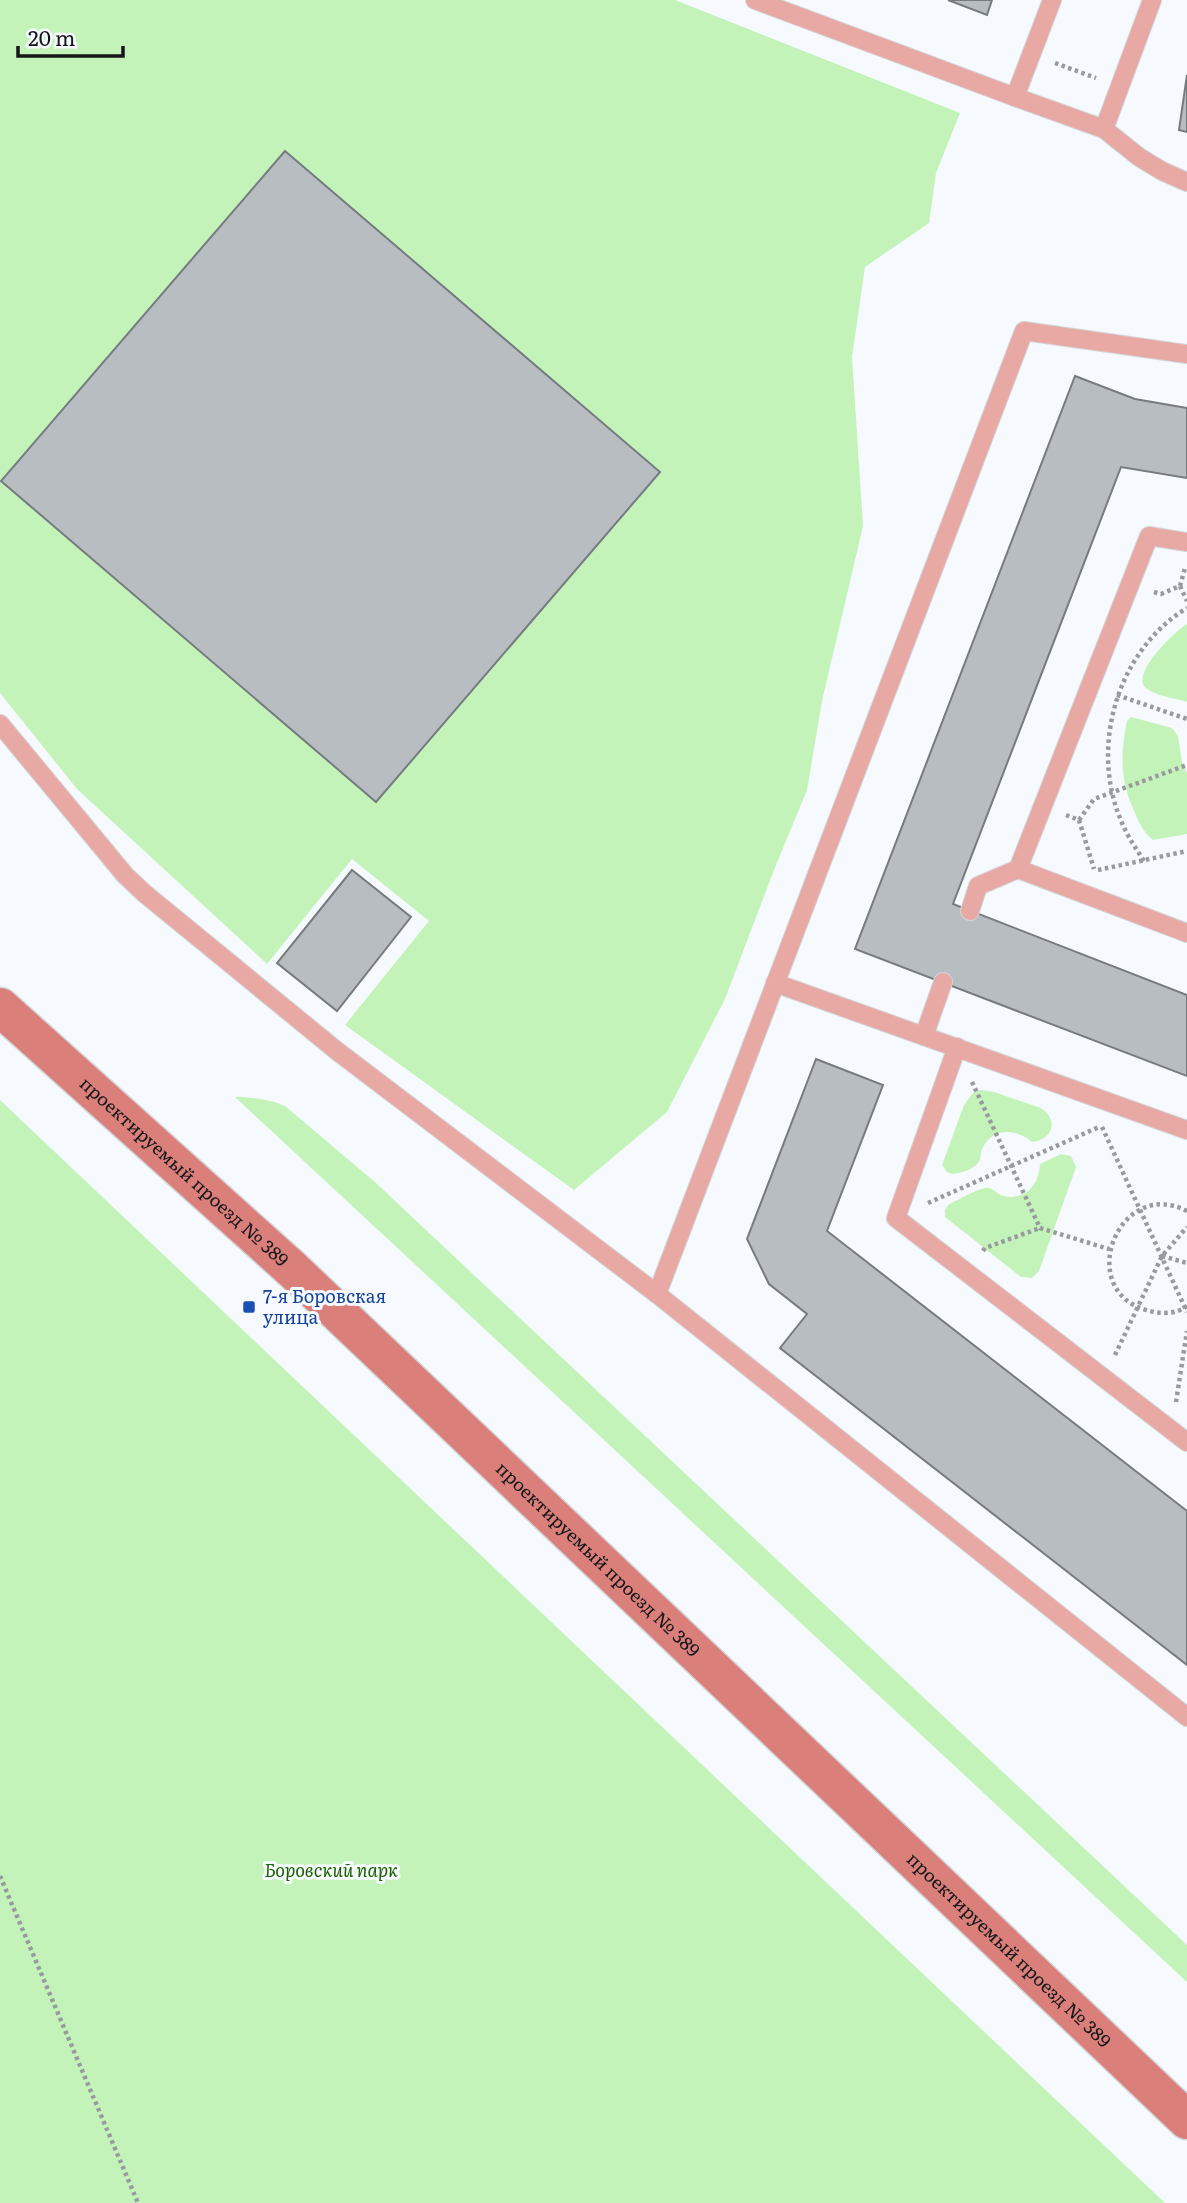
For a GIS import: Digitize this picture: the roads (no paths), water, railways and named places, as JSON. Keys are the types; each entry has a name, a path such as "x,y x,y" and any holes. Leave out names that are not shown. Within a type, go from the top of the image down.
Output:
{"main road":[{"name":"проектируемый проезд № 389","path":"0,1007 293,1270 1187,2120"}],"lane":[{"path":"755,0 1104,130 1139,157 1162,171 1187,181"},
{"path":"1015,97 1052,0"},
{"path":"1104,130 1152,0"},
{"path":"657,1294 1024,331 1187,354"},
{"path":"1018,869 1149,536 1187,541"},
{"path":"0,724 125,875 144,893 337,1051 657,1294 1187,1717"},
{"path":"970,911 978,886 1018,869 1187,933"},
{"path":"924,1035 943,982"},
{"path":"775,983 1187,1130"},
{"path":"957,1047 896,1218 1187,1442"}],"place":[{"name":"7-я Боровская улица","path":"249,1307"}],"park label":[{"name":"Боровский парк","path":"331,1871"}]}
